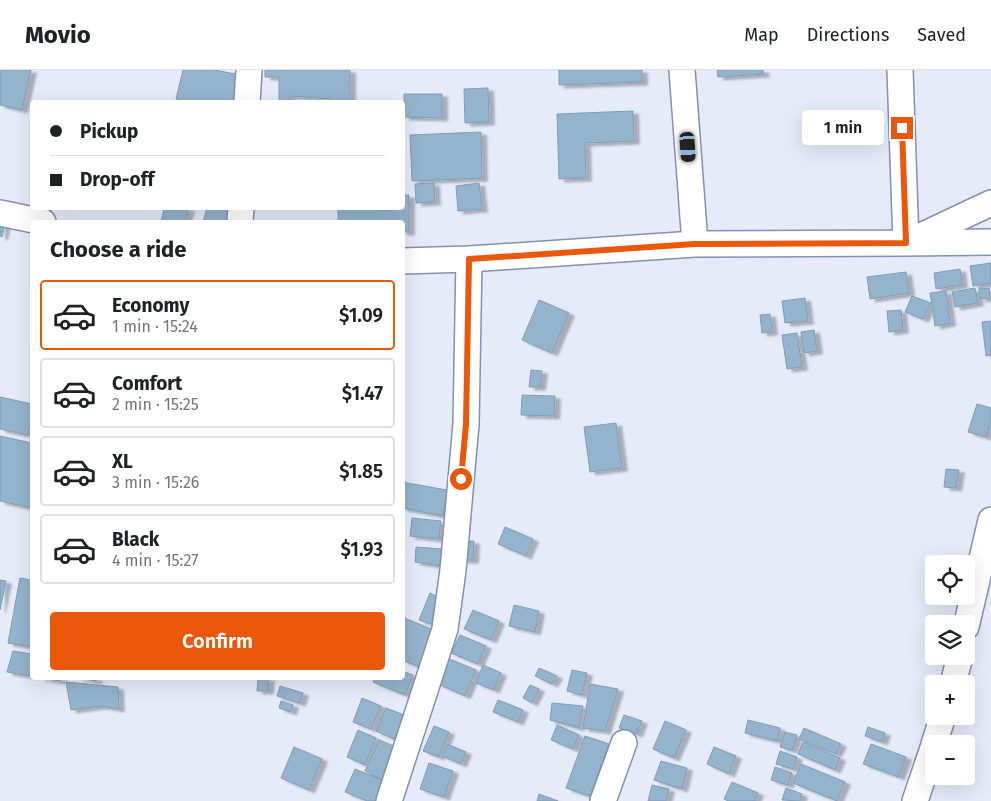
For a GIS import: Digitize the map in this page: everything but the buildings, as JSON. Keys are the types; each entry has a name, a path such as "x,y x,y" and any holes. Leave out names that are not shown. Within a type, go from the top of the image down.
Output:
{"street":[{"path":"247,100 249,70"},
{"path":"682,70 695,244"},
{"path":"900,70 906,243"},
{"path":"906,243 991,202"},
{"path":"0,213 33,220"},
{"path":"405,261 469,259 695,244 991,242"},
{"path":"389,801 445,629 466,424 469,259"},
{"path":"969,615 991,520"},
{"path":"603,801 624,743"},
{"path":"916,801 925,772"}],"route":[{"path":"461,479 466,424 469,259 695,244 906,243 902,128"}]}
